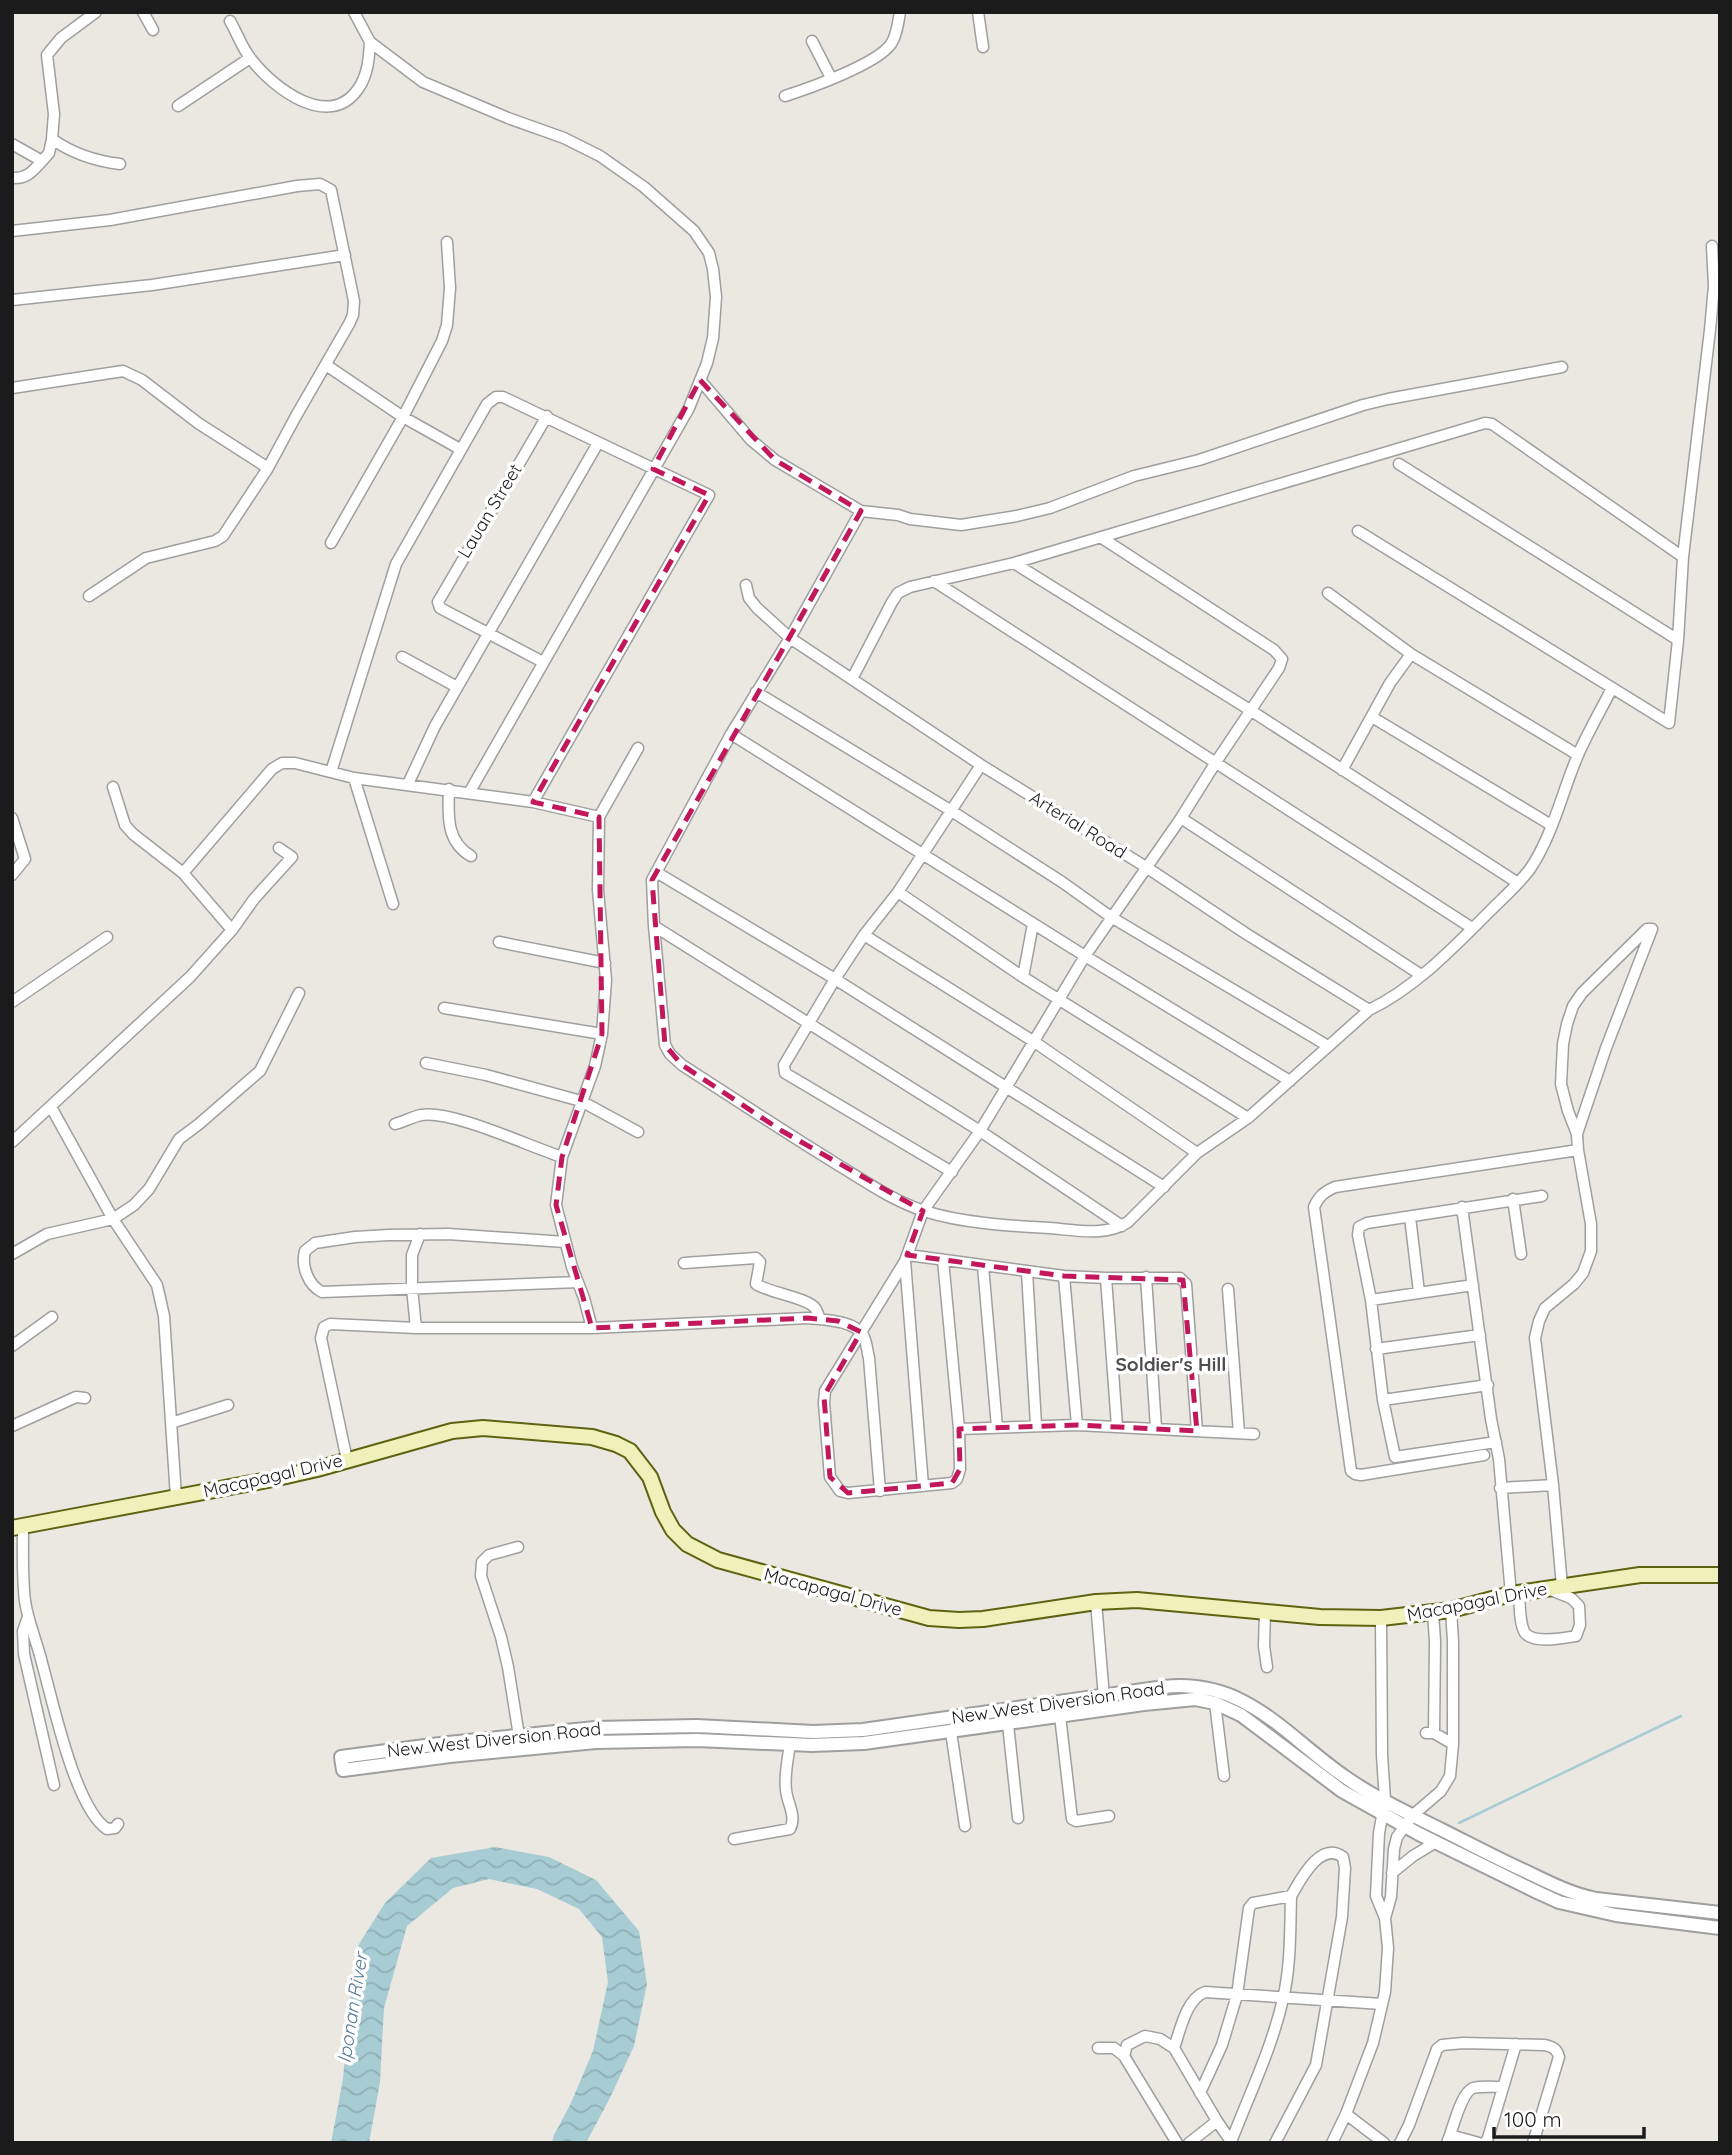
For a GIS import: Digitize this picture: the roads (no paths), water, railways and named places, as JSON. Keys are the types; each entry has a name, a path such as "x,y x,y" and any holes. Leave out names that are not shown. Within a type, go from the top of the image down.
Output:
{"main road":[{"name":"Macapagal Drive","path":"18,1527 273,1479 441,1433 470,1428 592,1437 616,1444 630,1451 650,1478 673,1530 687,1544 718,1560 929,1618 982,1619 1096,1602 1137,1600 1320,1617 1381,1618 1433,1613 1515,1593 1640,1575 1720,1575"}],"street":[{"path":"12,178 29,175 49,153 54,114 47,55 61,38 96,12"},
{"path":"143,12 153,30"},
{"path":"354,12 370,42 435,87 564,138 600,156 644,187 694,231 709,253 713,269 716,297 713,338 707,363 689,408 469,793"},
{"path":"785,96 813,87 878,56 891,44 898,27 900,12"},
{"path":"978,12 983,47"},
{"path":"230,21 250,58 272,82 291,97 309,104 338,104 349,100 359,88 367,69 370,42"},
{"path":"812,41 831,78"},
{"path":"178,106 250,58"},
{"path":"52,139 80,155 120,164"},
{"path":"12,144 42,162"},
{"path":"12,231 110,220 320,184 331,190 345,255 354,302 353,314 268,468 223,536 215,541 146,558 89,596"},
{"path":"331,543 403,417 442,341 447,325 450,288 447,242"},
{"path":"1358,531 1669,723 1683,557 1710,330 1714,286 1713,246"},
{"path":"12,300 152,285 345,255"},
{"path":"326,365 403,417 460,449"},
{"path":"700,380 751,440 775,460 861,511 961,525 1051,508 1134,476 1199,460 1388,398 1562,367"},
{"path":"12,388 123,370 142,380 198,423 268,468"},
{"path":"331,772 396,564 487,404 496,397 510,398 709,495 533,802"},
{"name":"Lauan Street","path":"487,634 440,608 438,602 547,416"},
{"path":"852,679 879,624 898,593 910,587 1014,563 1485,424 1492,424 1683,557"},
{"path":"408,784 435,726 598,443"},
{"path":"1399,464 1678,640"},
{"path":"861,511 790,638 732,734 652,880 662,1024 665,1045 682,1065 782,1131 884,1193 923,1211 1020,1227 1106,1231 1122,1226 1197,1153 1248,1118 1368,1010 1384,1002 1421,975 1518,883 1530,868 1551,825 1578,755 1612,688"},
{"path":"943,1260 959,1430 960,1469 957,1479 952,1483 880,1491 840,1491 830,1477 824,1396 906,1258 923,1211 980,1131 1084,956 1181,818 1279,668 1282,659 1274,650 1102,538"},
{"path":"1014,563 1250,710 1518,883"},
{"path":"934,581 1472,929"},
{"name":"Arterial Road","path":"746,585 749,598 757,608 790,638 981,765 1368,1010"},
{"path":"1328,593 1410,654 1578,755"},
{"path":"487,634 543,662"},
{"path":"1342,770 1390,683 1410,654"},
{"path":"402,657 457,687"},
{"path":"756,692 950,810 1111,917 1328,1046"},
{"path":"1372,717 1551,825"},
{"path":"732,734 1084,956 1290,1081"},
{"path":"592,1328 556,1205 562,1157 595,1066 602,1034 606,980 598,890 599,817 638,748"},
{"path":"183,873 277,765 295,763 354,778 533,802 599,817"},
{"path":"952,1172 785,1073 784,1065 835,979 864,935 898,892 981,765"},
{"path":"354,778 393,904"},
{"path":"113,787 125,825 183,873 232,930"},
{"path":"449,789 451,834 456,846 471,856"},
{"path":"1181,818 1421,975"},
{"path":"12,875 23,864 25,853 14,826"},
{"path":"12,1142 190,976 232,930 254,899 292,857 279,848"},
{"path":"656,872 835,979 1164,1187"},
{"path":"898,892 1023,977 1248,1118"},
{"path":"1023,977 1033,923"},
{"path":"654,926 980,1131 1122,1226"},
{"path":"1562,1586 1535,1338 1545,1308 1583,1273 1591,1251 1591,1224 1577,1134 1561,1084 1563,1044 1573,1006 1582,993 1650,928 1651,932 1606,1048 1577,1134"},
{"path":"864,935 1033,1041 1197,1153"},
{"path":"12,1002 107,937"},
{"path":"499,942 605,963"},
{"path":"12,1254 47,1234 113,1219 134,1205 149,1189 179,1139 260,1071 299,993"},
{"path":"444,1008 602,1034"},
{"path":"426,1063 486,1075 581,1101 638,1132"},
{"path":"51,1107 113,1219 157,1285 164,1316 176,1497"},
{"path":"395,1125 421,1115 441,1116 466,1122 562,1157"},
{"path":"1484,1455 1361,1475 1351,1471 1314,1207 1319,1197 1335,1187 1578,1150"},
{"path":"1496,1442 1395,1457 1383,1400 1359,1227 1367,1223 1542,1196"},
{"path":"1513,1199 1521,1254"},
{"path":"1462,1207 1515,1593 1522,1623 1530,1637 1550,1639 1576,1636 1580,1625 1577,1602 1547,1588"},
{"path":"1410,1217 1419,1292"},
{"path":"416,1328 412,1255 420,1234"},
{"path":"565,1242 448,1234 355,1237 315,1243 305,1251 303,1257 304,1268 314,1289 322,1293 578,1282"},
{"path":"684,1264 756,1258 760,1262 756,1284 782,1295 801,1299 815,1307 820,1319"},
{"path":"906,1258 943,1260 1064,1276 1180,1278 1186,1284 1197,1430"},
{"path":"906,1258 923,1486"},
{"path":"983,1266 997,1427"},
{"path":"1027,1272 1036,1425"},
{"path":"1064,1276 1077,1425"},
{"path":"1146,1277 1156,1428"},
{"path":"1106,1278 1117,1426"},
{"path":"1371,1300 1474,1285"},
{"path":"1228,1289 1238,1433"},
{"path":"12,1346 52,1317"},
{"path":"347,1460 321,1332 324,1327 336,1323 416,1328 592,1328 820,1319 838,1321 861,1332 865,1340 869,1358 880,1491"},
{"path":"1376,1349 1480,1335"},
{"path":"1383,1400 1488,1385"},
{"path":"12,1426 76,1397 85,1398"},
{"path":"171,1423 228,1405"},
{"path":"959,1430 1077,1425 1254,1434"},
{"path":"1500,1488 1553,1485"},
{"path":"18,1527 28,1616 83,1798 91,1814 104,1828 115,1828 118,1825"},
{"path":"518,1547 489,1555 482,1562 481,1576 509,1667 519,1736"},
{"path":"1096,1602 1104,1703"},
{"path":"1385,1918 1391,1897 1394,1842 1413,1815 1447,1784 1450,1776 1453,1744 1451,1610"},
{"path":"1265,1612 1264,1646 1267,1667"},
{"path":"1433,1613 1435,1640 1430,1733 1453,1744"},
{"path":"28,1616 23,1631 24,1654 54,1786"},
{"path":"1332,2143 1373,2043 1382,2004 1388,1948 1385,1918 1376,1896 1377,1861 1385,1800 1381,1618"},
{"path":"1435,1640 1453,1641"},
{"name":"New West Diversion Road","path":"1720,1913 1581,1896 1557,1887 1349,1780 1264,1714 1231,1695 1215,1689 1181,1685 1104,1703 1060,1716 864,1743 833,1745 697,1740 596,1742 450,1756 343,1770 341,1756 596,1728 735,1726 813,1732 1104,1703 1182,1699 1215,1703 1241,1715 1342,1791 1520,1885 1559,1902 1616,1915 1720,1928"},
{"path":"1215,1703 1224,1776"},
{"path":"1060,1716 1072,1818 1076,1821 1109,1816"},
{"path":"1008,1724 1018,1818"},
{"path":"951,1732 965,1826"},
{"path":"734,1839 790,1829 793,1817 785,1782 790,1744"},
{"path":"1377,1861 1393,1867 1436,1842"},
{"path":"1232,2142 1284,1998 1290,1957 1291,1896 1317,1858 1338,1853 1343,1857 1345,1868 1342,1917 1316,2066 1275,2143"},
{"path":"1200,2093 1222,2045 1237,1995 1249,1908 1253,1903 1291,1896"},
{"path":"1174,2048 1192,2002 1205,1992 1382,2004"},
{"path":"1124,2056 1127,2045 1145,2036 1160,2039 1174,2048 1232,2142"},
{"path":"1400,2143 1439,2046 1463,2043 1549,2046 1555,2049 1559,2057 1533,2143"},
{"path":"1485,2143 1516,2044"},
{"path":"1098,2048 1114,2048 1124,2056 1177,2143"},
{"path":"1479,2143 1448,2139 1464,2096 1468,2090 1474,2088 1503,2087"},
{"path":"1346,2114 1384,2143"},
{"path":"1189,2143 1217,2121"}],"water":[{"name":"Iponan River","path":"495,1847 549,1857 596,1880 639,1931 647,1984 634,2046 586,2143 552,2143 593,2051 608,1982 602,1937 579,1909 537,1889 489,1879 453,1888 407,1926 384,2008 380,2082 369,2143 331,2143 343,2079 351,1992 359,1944 385,1903 431,1858"}],"waterway":[{"path":"1459,1823 1681,1716"}],"district":[{"name":"Soldier's Hill","path":"1171,1364"}]}
